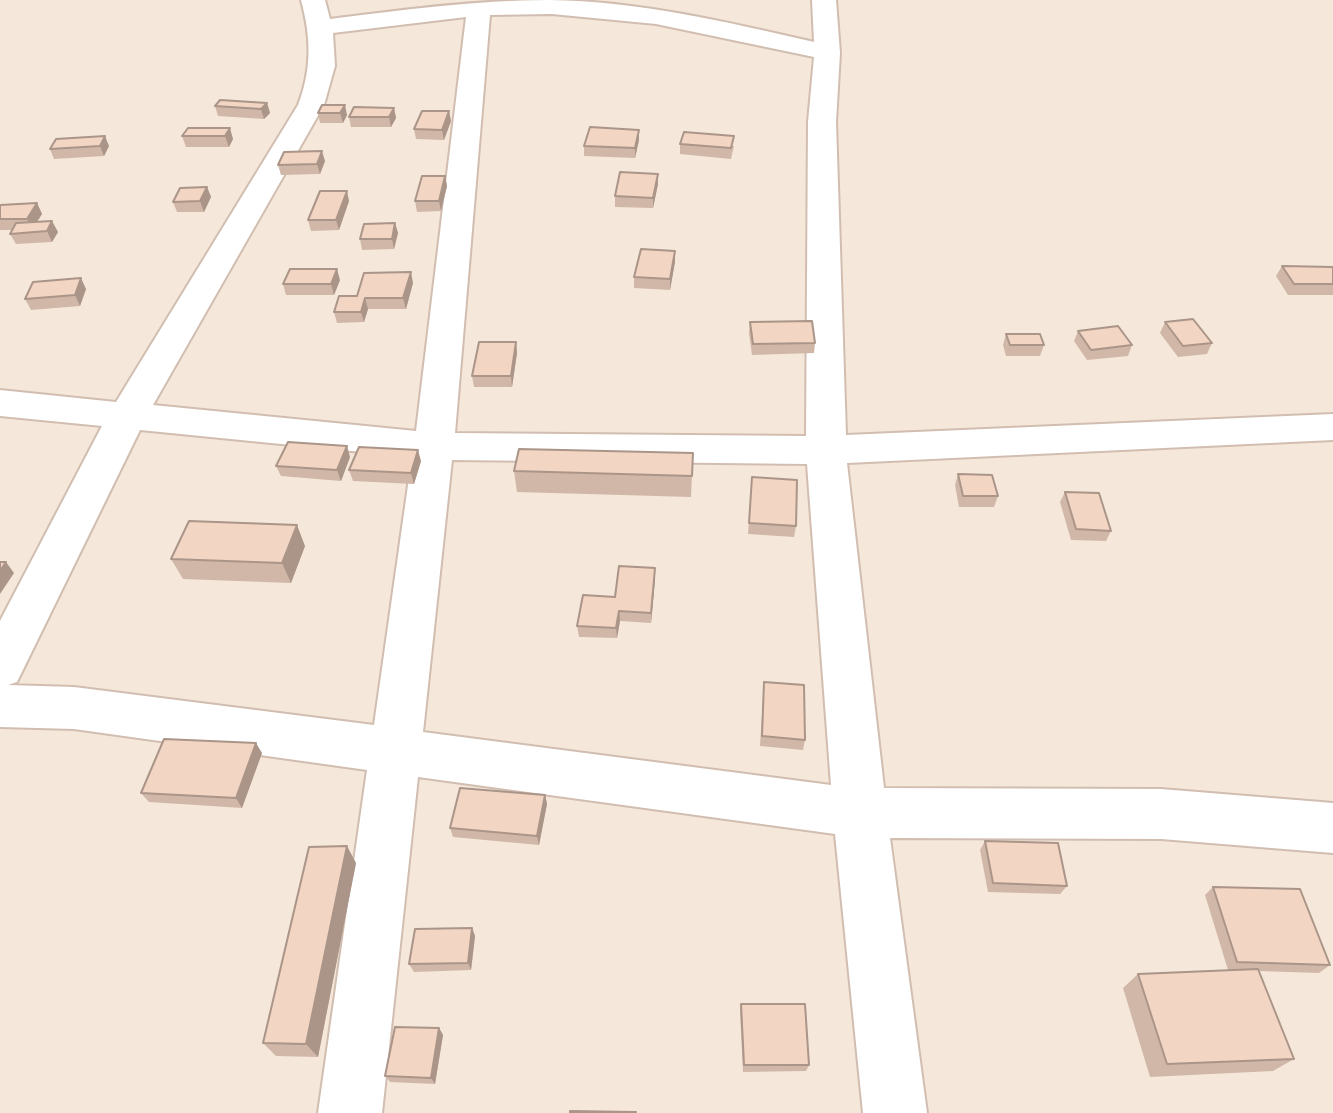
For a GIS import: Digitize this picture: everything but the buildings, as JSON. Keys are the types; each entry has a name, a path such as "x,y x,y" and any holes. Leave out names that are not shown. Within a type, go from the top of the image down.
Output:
{"street":[{"path":"824,0 827,53 822,122 826,450 860,813 895,1113"},
{"path":"0,668 127,416 311,105 322,79 317,14 551,7 685,20 827,53"},
{"path":"350,1113 434,446 479,10"},
{"path":"0,403 434,446 826,450 1330,433"},
{"path":"0,706 74,708 860,813 1161,814 1333,828"}],"shaded area":[{"path":"0,0 1333,0 1333,1113 0,1113"}]}
